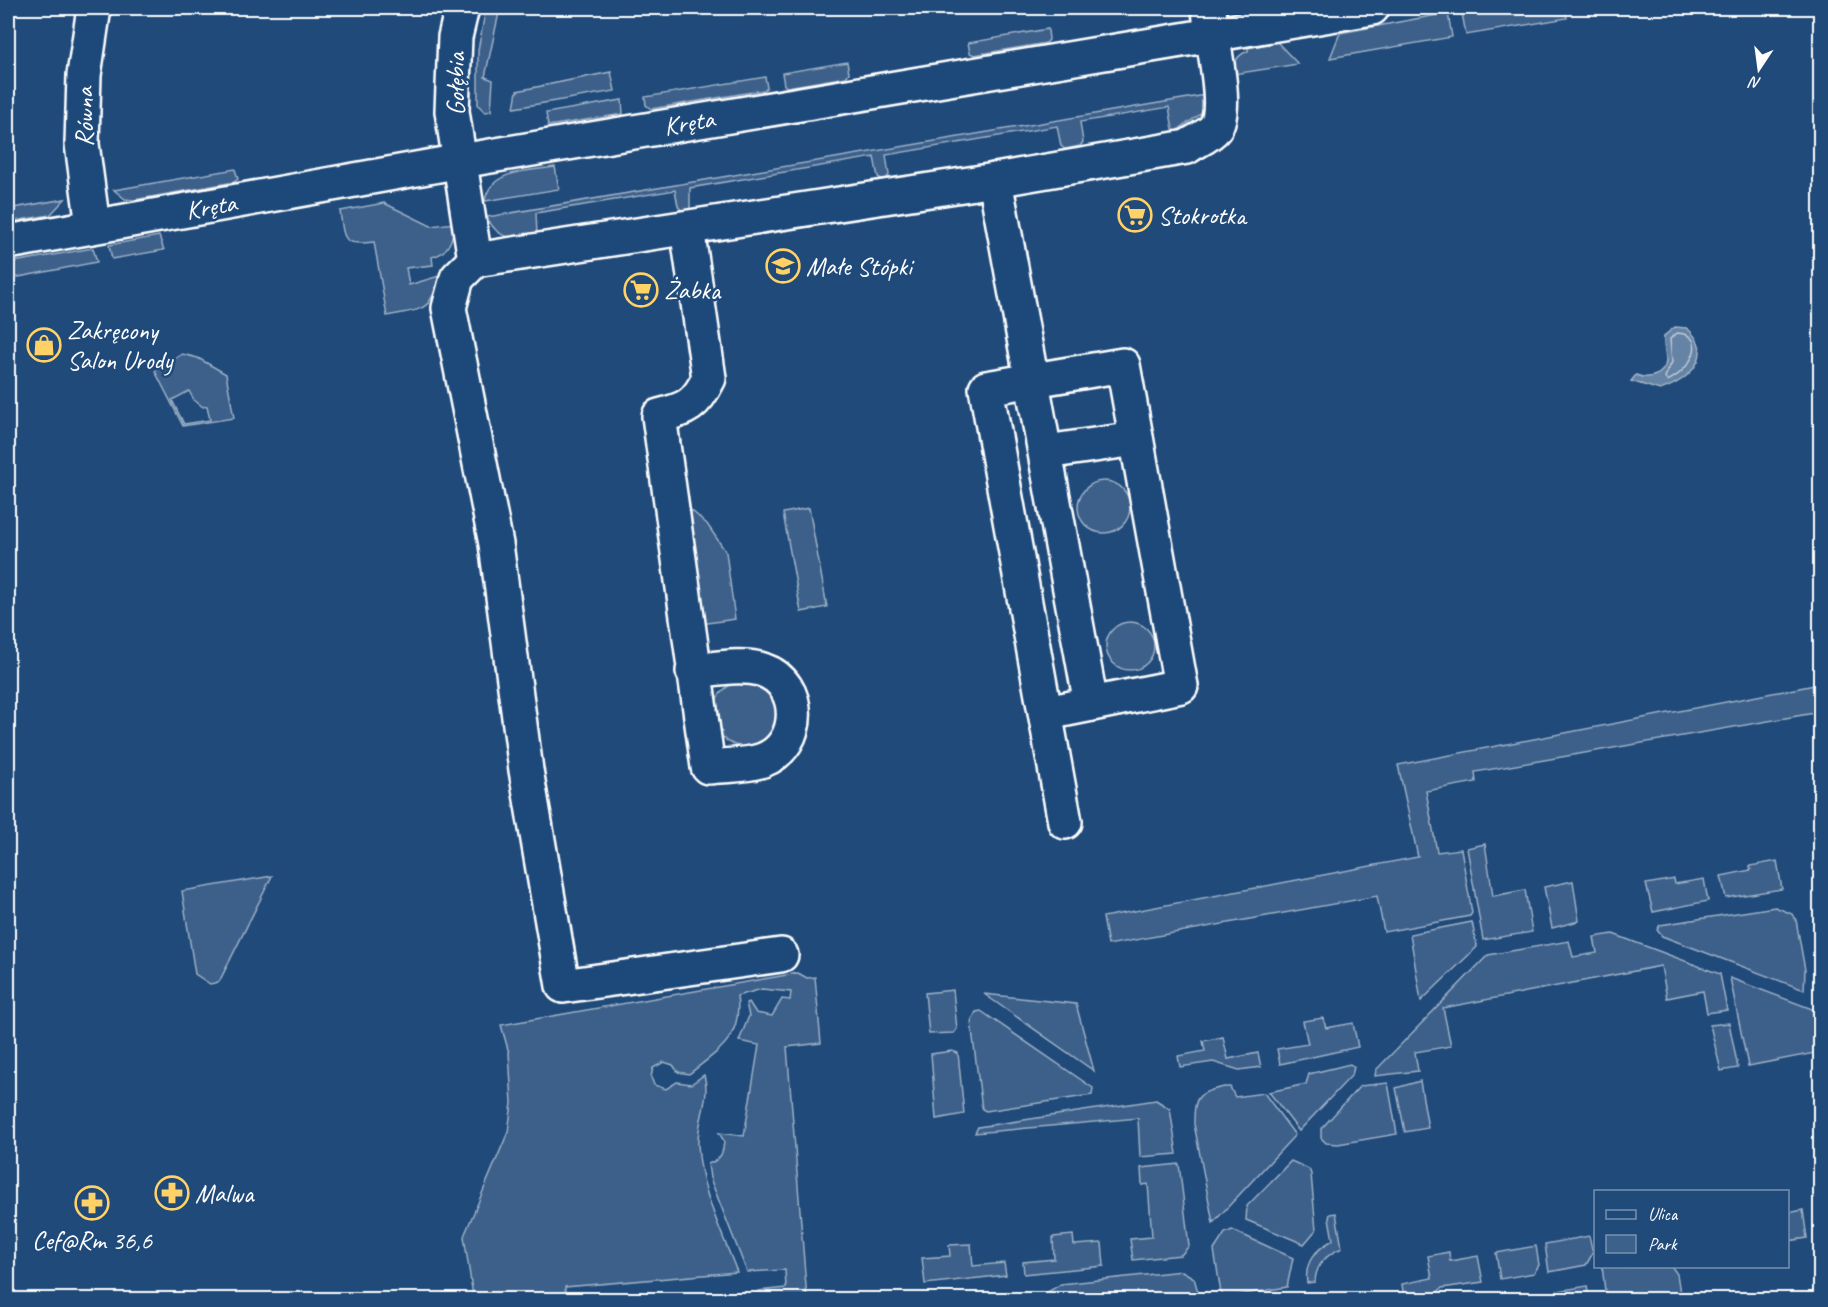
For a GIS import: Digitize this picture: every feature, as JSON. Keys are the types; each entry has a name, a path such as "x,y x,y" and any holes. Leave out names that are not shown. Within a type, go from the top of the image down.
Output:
{"street":[{"name":"Równa","path":"93,226 82,144 84,75 94,8"},
{"name":"Gołębia","path":"462,8 455,38 452,111 475,260"},
{"name":"Kręta","path":"8,242 461,161 1209,21 1372,8"},
{"path":"781,955 562,986 526,770 496,544 449,309 457,278 475,260 995,180 1187,147 1214,130 1221,114 1220,84 1209,21"},
{"path":"995,180 1091,704"},
{"path":"687,228 710,378 700,397 684,410 659,416 693,671"},
{"path":"1047,713 1181,686 1123,365 986,388 1047,713 1065,822"},
{"path":"1046,452 1136,439"}],"green space":[{"path":"486,8 500,8 485,77 493,80 491,111 485,112 478,105 478,50"},
{"path":"1493,8 1565,8 1567,18 1466,35 1462,13"},
{"path":"1448,13 1452,37 1330,58 1340,33"},
{"path":"1048,29 1049,40 1046,43 974,55 970,53 968,43"},
{"path":"1277,42 1298,64 1234,74 1236,60 1248,51 1248,48"},
{"path":"847,62 849,73 846,77 787,87 784,85 782,73"},
{"path":"611,72 615,91 514,108 517,91"},
{"path":"765,77 767,87 764,90 651,109 646,105 645,97"},
{"path":"1206,95 1202,113 1176,131 1173,129 1169,107 1080,122 1083,142 1080,146 1065,149 1061,146 1057,126 886,155 889,175 885,181 878,177 874,157 690,188 690,212 683,213 678,206 675,190 536,213 537,236 508,237 496,231 487,217"},
{"path":"622,100 623,114 548,126 546,113"},
{"path":"555,167 559,189 485,201 488,191 503,177 523,171"},
{"path":"235,169 238,179 234,182 134,200 125,199 114,190"},
{"path":"65,199 50,215 8,222 8,209"},
{"path":"384,203 431,226 454,223 449,244 446,249 432,257 433,265 406,268 409,285 439,276 436,289 428,304 416,310 387,316 374,242 350,242 342,229 340,211"},
{"path":"159,236 164,250 112,259 109,245"},
{"path":"93,248 97,262 8,279 8,263"},
{"path":"182,354 198,358 226,374 234,418 183,426 155,371","holes":["189,391 194,400 203,407 207,406 210,420 184,424 172,400"]},
{"path":"1104,481 1114,483 1122,489 1128,497 1130,507 1128,517 1122,525 1114,531 1104,533 1094,531 1086,525 1080,517 1078,507 1080,497 1086,489 1094,483"},
{"path":"683,503 707,524 726,552 735,619 701,624"},
{"path":"809,508 827,607 801,612 783,513"},
{"path":"1130,622 1147,629 1154,646 1147,663 1130,670 1113,663 1106,646 1113,629"},
{"path":"746,681 758,684 769,691 776,702 779,714 776,726 769,737 758,744 746,747 734,744 723,737 716,726 713,714 716,702 723,691 734,684"},
{"path":"1820,684 1820,712 1475,772 1476,782 1426,791 1437,852 1461,849 1472,913 1470,916 1384,932 1377,896 1108,945 1103,917 1418,857 1398,765"},
{"path":"1485,844 1493,896 1525,890 1532,932 1483,940 1467,848"},
{"path":"1777,861 1782,889 1726,898 1721,876 1751,870 1750,866"},
{"path":"272,876 219,982 210,984 195,974 182,891"},
{"path":"1674,879 1675,884 1704,879 1708,901 1653,912 1646,884"},
{"path":"1573,881 1579,921 1552,928 1544,887"},
{"path":"1775,907 1792,914 1796,920 1805,970 1804,990 1662,936 1657,930 1660,925"},
{"path":"1472,922 1477,947 1421,1001 1410,934"},
{"path":"1613,934 1720,974 1727,1010 1707,1013 1703,991 1667,998 1661,966 1443,1008 1451,1046 1415,1052 1418,1071 1375,1076 1376,1070 1488,955 1569,941 1573,957 1597,953 1594,937"},
{"path":"798,973 807,978 815,977 821,1043 787,1047 807,1299 755,1299 758,1291 786,1288 785,1270 747,1272 710,1178 708,1164 719,1158 723,1149 724,1141 719,1133 744,1136 759,1045 739,1041 749,1016 746,1003 749,1002 756,1013 772,1016 782,999 790,1000 791,992 762,989 737,996 738,1010 732,1033 710,1058 689,1074 678,1072 673,1065 664,1062 653,1068 651,1077 654,1085 666,1089 677,1082 691,1084 704,1075 706,1092 698,1135 700,1161 712,1209 737,1272 565,1287 565,1297 542,1299 542,1296 489,1300 487,1294 473,1296 464,1236 508,1132 512,1103 509,1053 501,1025"},
{"path":"1730,978 1820,1012 1820,1052 1748,1066"},
{"path":"953,990 957,1029 954,1033 929,1034 925,993"},
{"path":"984,994 1076,1004 1094,1071"},
{"path":"981,1011 1093,1088 1092,1095 986,1111 982,1109 971,1022 976,1012"},
{"path":"1323,1018 1326,1028 1353,1023 1358,1047 1280,1064 1277,1049 1308,1044 1303,1021"},
{"path":"1729,1023 1738,1068 1721,1071 1710,1025"},
{"path":"1223,1037 1228,1059 1258,1053 1261,1067 1239,1070 1213,1062 1180,1067 1178,1056 1205,1051 1203,1041"},
{"path":"952,1051 958,1053 964,1114 936,1119 931,1054"},
{"path":"1350,1064 1354,1067 1352,1075 1299,1131 1269,1092 1306,1084 1309,1074"},
{"path":"1420,1081 1428,1128 1405,1132 1396,1088"},
{"path":"1388,1083 1397,1134 1338,1144 1326,1143 1321,1138 1321,1129 1360,1086"},
{"path":"1230,1087 1235,1097 1264,1093 1295,1135 1213,1223 1194,1115 1199,1097 1208,1091"},
{"path":"1156,1100 1170,1109 1177,1154 1140,1157 1138,1118 975,1133 978,1127"},
{"path":"1291,1161 1309,1169 1311,1174 1316,1230 1304,1244 1246,1220 1247,1206"},
{"path":"1179,1164 1189,1246 1181,1255 1133,1260 1130,1239 1152,1237 1148,1184 1142,1185 1141,1168"},
{"path":"1803,1210 1807,1238 1789,1241 1789,1213"},
{"path":"1336,1213 1342,1248 1323,1261 1317,1270 1315,1282 1307,1283 1307,1269 1312,1257 1333,1240 1329,1218 1330,1214"},
{"path":"1232,1230 1293,1258 1287,1287 1227,1297 1221,1293 1214,1250 1225,1233"},
{"path":"1073,1235 1074,1245 1102,1243 1104,1266 1024,1274 1023,1262 1054,1259 1053,1237"},
{"path":"1589,1236 1593,1253 1586,1265 1549,1272 1545,1244"},
{"path":"971,1244 973,1266 1004,1263 1006,1275 925,1284 922,1258 950,1256 949,1245"},
{"path":"1536,1246 1539,1265 1534,1273 1500,1279 1496,1253"},
{"path":"1449,1252 1450,1261 1478,1256 1483,1282 1442,1288 1431,1299 1404,1299 1402,1284 1432,1278 1428,1256"},
{"path":"1602,1268 1673,1268 1677,1274 1681,1299 1606,1299"},
{"path":"1182,1271 1194,1278 1200,1299 1043,1299 1046,1293 1061,1284"},
{"path":"1587,1286 1589,1299 1512,1299"}],"water":[{"path":"1675,327 1687,328 1696,338 1700,348 1696,365 1681,380 1660,390 1631,381 1636,375 1650,377 1662,370 1666,361 1664,336"}],"place":[{"name":"Stokrotka","path":"1135,215"},
{"name":"Małe Stópki","path":"783,266"},
{"name":"Żabka","path":"641,290"},
{"name":"Zakręcony Salon Urody","path":"44,345"},
{"name":"Malwa","path":"172,1193"},
{"name":"Cef@Rm 36,6","path":"92,1203"}]}
